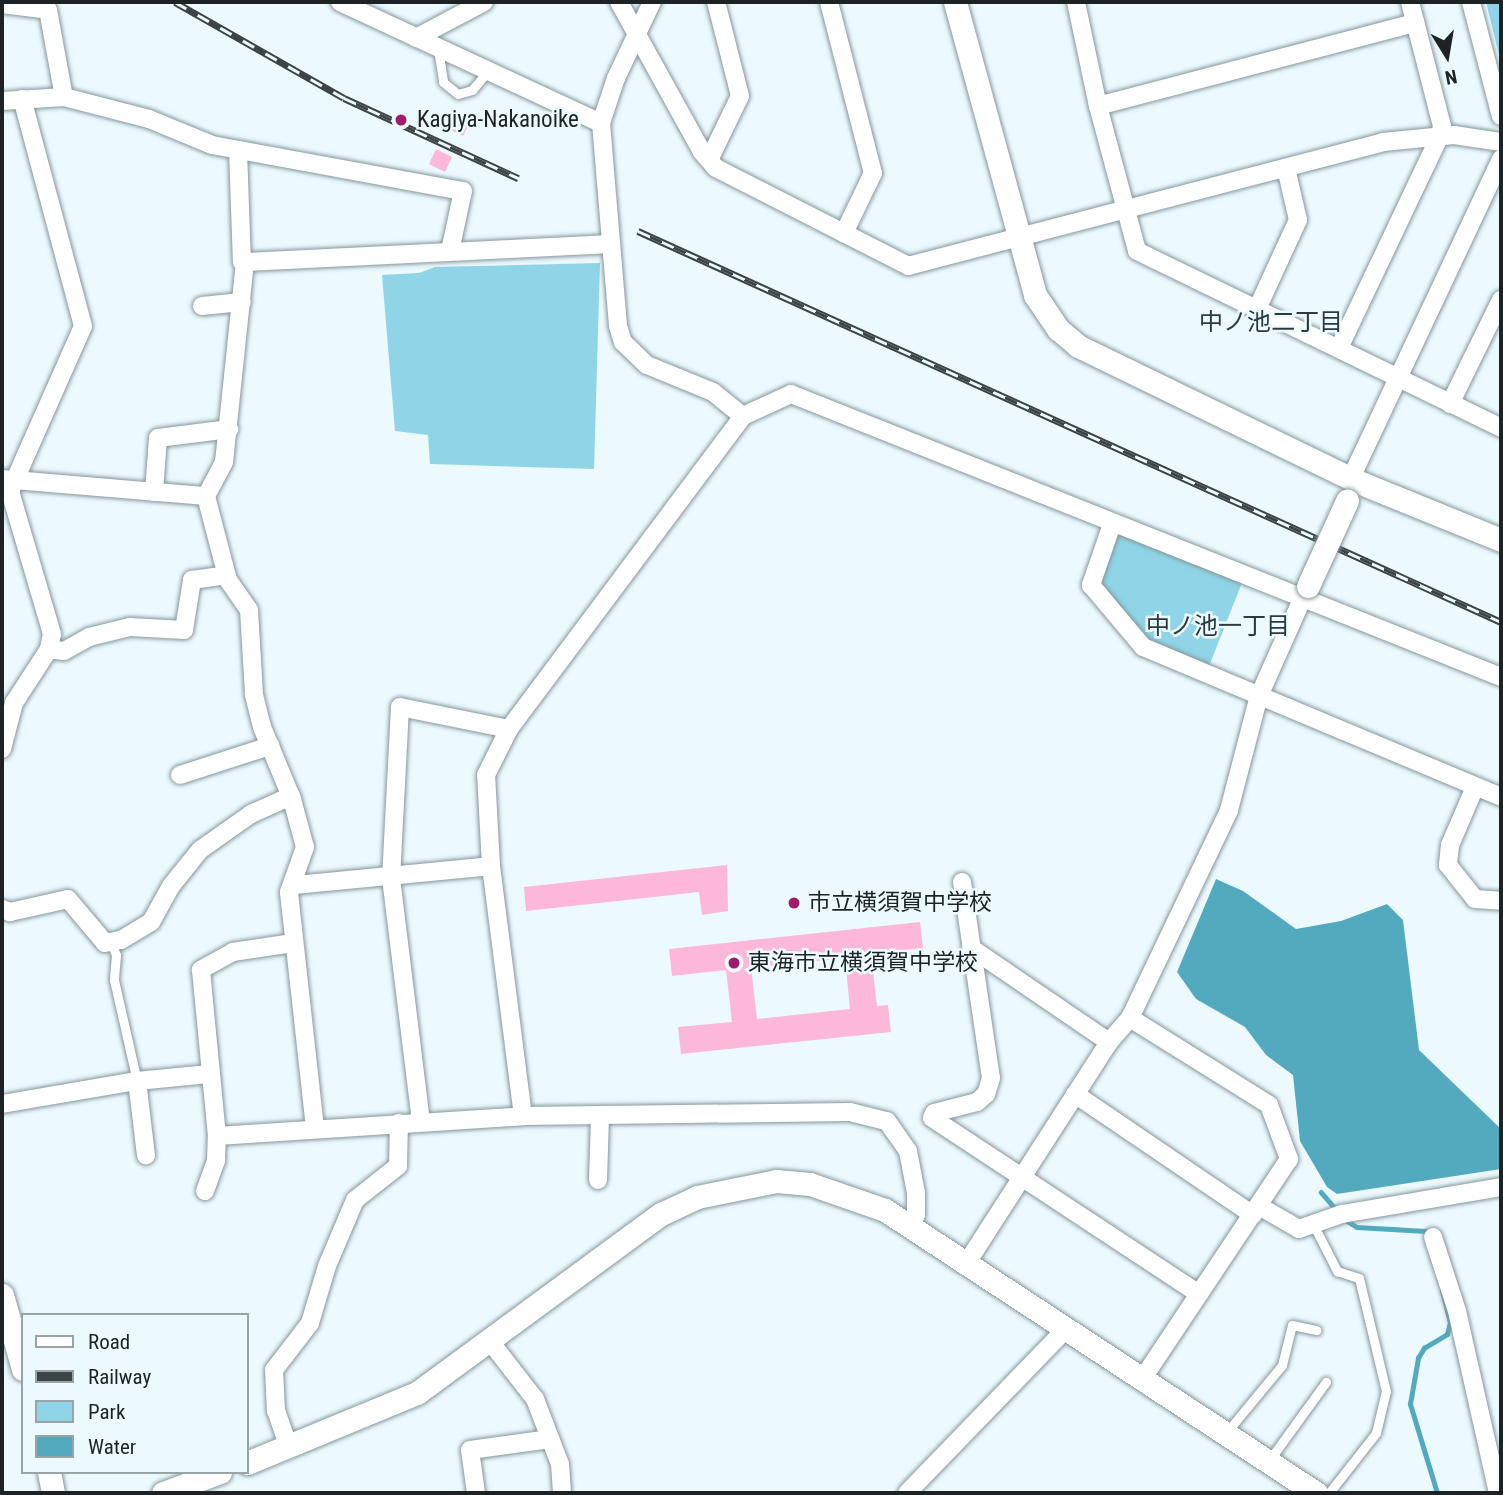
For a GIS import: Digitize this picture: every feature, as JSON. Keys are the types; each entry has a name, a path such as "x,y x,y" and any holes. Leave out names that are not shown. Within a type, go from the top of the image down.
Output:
{"street":[{"path":"340,2 601,123"},
{"path":"416,38 484,2"},
{"path":"619,2 716,168 908,266 1019,240 1383,142 1440,135 1501,142"},
{"path":"652,2 601,123 614,305 623,342 647,365 713,392 743,416"},
{"path":"709,160 740,96 716,2"},
{"path":"829,2 873,173 844,233"},
{"path":"955,2 1019,240 1044,313 1078,346 1351,487 1501,540"},
{"path":"1076,2 1098,106 1137,251 1340,346 1344,353 1501,428"},
{"path":"1340,346 1346,342 1442,126 1410,2"},
{"path":"1471,2 1501,116"},
{"path":"2,4 48,10 65,97"},
{"path":"1098,106 1415,23"},
{"path":"2,101 65,97 149,119 212,145 463,191 450,251"},
{"path":"2,749 14,703 49,649 52,634 9,480 83,326 22,99"},
{"path":"238,150 242,262"},
{"path":"968,1261 1109,1042 1130,1018 1229,810 1259,696 1396,379 1501,159"},
{"path":"1257,309 1298,220 1286,168"},
{"path":"316,1128 310,1051 293,943 289,892 295,885 305,847 291,796 270,746 254,694 249,610 227,575 205,496 224,462 245,262 608,244"},
{"path":"202,306 242,302"},
{"path":"1450,404 1499,310"},
{"path":"523,1116 491,866 486,775 509,729 743,416 791,394 1112,524 1305,592 1501,677"},
{"path":"154,492 158,438 229,429"},
{"path":"9,480 205,496"},
{"path":"1112,524 1091,585 1143,647 1501,797"},
{"path":"49,649 64,651 89,637 130,627 184,630 192,579 227,575"},
{"path":"421,1122 391,879 400,707 509,729"},
{"path":"180,775 270,746"},
{"path":"1475,787 1450,845 1448,864 1475,900 1501,901"},
{"path":"2,909 10,912 68,899 91,930 105,943 135,935 151,922 171,886 200,850 251,814 291,796"},
{"path":"295,885 391,879 491,866"},
{"path":"962,882 990,1086 968,1107 934,1113 932,1118 1199,1294"},
{"path":"205,1191 216,1160 217,1136 201,970 233,952 293,943"},
{"path":"971,948 1109,1042"},
{"path":"1130,1018 1269,1105 1289,1158 1141,1381"},
{"path":"2,1104 137,1081 209,1074"},
{"path":"137,1081 146,1155"},
{"path":"1075,1094 1256,1211 1299,1229 1314,1226 1342,1214 1501,1187"},
{"path":"217,1136 523,1116 850,1112 876,1117 895,1129 908,1151 916,1194 916,1214 910,1225"},
{"path":"598,1180 600,1117"},
{"path":"289,1448 276,1410 274,1370 310,1323 327,1266 355,1200 398,1166 399,1123"},
{"path":"248,1463 417,1393 661,1214 739,1185 810,1184 864,1201 910,1225 968,1261 1141,1381 1316,1493"},
{"path":"1433,1237 1457,1311 1498,1493"},
{"path":"2,1295 21,1362"},
{"path":"907,1493 1066,1329"},
{"path":"489,1340 534,1399 560,1464 562,1493"},
{"path":"476,1493 470,1450 550,1439"},
{"path":"49,1474 53,1493"},
{"path":"163,1493 202,1480"}],"lane":[{"path":"438,49 443,82 458,94 472,90 488,71"},
{"path":"111,942 116,955 114,980 137,1081"},
{"path":"1314,1226 1337,1271 1359,1278 1386,1391 1376,1433 1329,1493"},
{"path":"1225,1434 1282,1365 1292,1325 1316,1330"},
{"path":"1267,1463 1326,1382"}],"green space":[{"path":"1486,2 1501,2 1501,63"},
{"path":"600,263 594,469 430,464 428,435 395,431 382,275 419,273 435,267"},
{"path":"1112,524 1245,575 1206,674 1143,647 1091,585"}],"water":[{"path":"1216,879 1243,891 1296,929 1341,921 1387,904 1403,920 1419,1050 1501,1129 1501,1169 1337,1194 1327,1187 1300,1141 1293,1075 1266,1055 1245,1027 1196,999 1177,972"}],"building":[{"path":"452,111 471,120 463,136 445,127"},
{"path":"436,149 452,157 445,172 429,164"},
{"path":"727,865 728,911 702,915 699,892 526,911 524,887"},
{"name":"東海市立横須賀中学校","path":"920,922 923,948 871,954 877,1006 888,1005 891,1032 681,1054 678,1027 732,1022 726,970 672,976 669,949","holes":["845,958 850,1009 757,1019 751,968"]}],"waterway":[{"path":"1321,1192 1336,1209"},
{"path":"1344,1219 1357,1227 1426,1231 1427,1235"},
{"path":"1437,1493 1410,1404 1418,1358 1424,1348 1447,1334 1450,1323 1442,1291"}],"railway":[{"path":"175,2 344,98 518,178"},
{"path":"638,231 1501,622"}],"place":[{"name":"Kagiya-Nakanoike","path":"401,120"},
{"name":"市立横須賀中学校","path":"794,903"},
{"name":"東海市立横須賀中学校","path":"734,963"}],"district":[{"name":"中ノ池二丁目","path":"1271,323"},
{"name":"中ノ池一丁目","path":"1218,627"}]}
